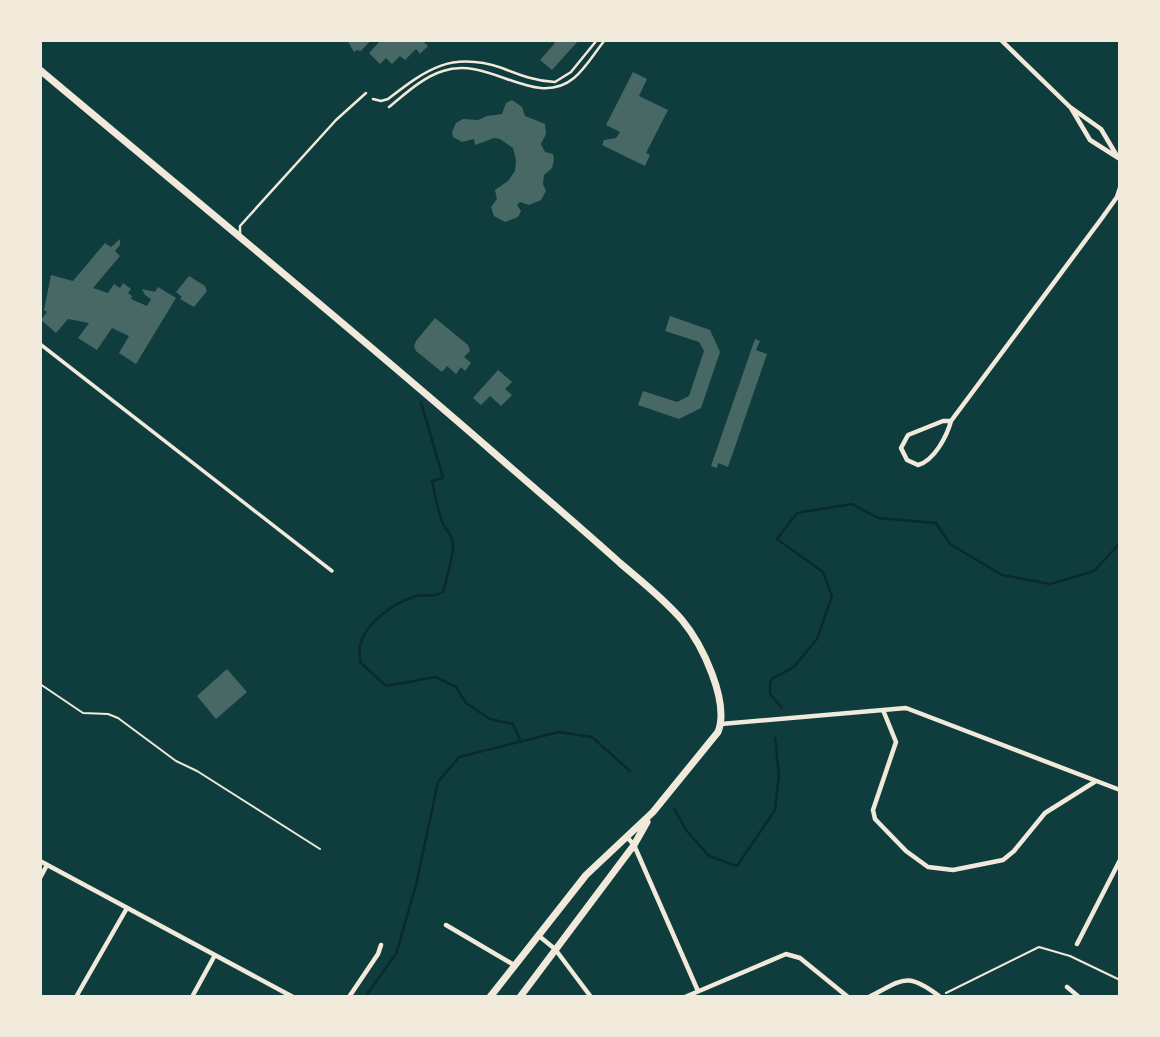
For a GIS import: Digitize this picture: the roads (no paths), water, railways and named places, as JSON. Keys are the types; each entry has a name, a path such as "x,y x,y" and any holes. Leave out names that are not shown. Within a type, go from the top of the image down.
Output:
{"main road":[{"path":"40,69 444,409 671,608 684,622 704,657 720,701 721,723 713,740 653,812 586,875 490,997"},
{"path":"520,997 634,845 653,812"}],"street":[{"path":"1001,40 1070,107 1101,129 1109,138 1118,157"},
{"path":"1070,107 1090,140 1118,157"},
{"path":"951,421 943,421 908,435 901,447 907,460 918,465 928,461 949,430 951,421 1102,218 1120,188"},
{"path":"40,344 332,570"},
{"path":"721,723 906,708 1120,790"},
{"path":"883,710 896,742 873,810 875,819 906,851 928,867 953,870 1003,860 1014,851 1045,813 1097,780"},
{"path":"627,837 634,845 698,991"},
{"path":"1077,944 1120,860"},
{"path":"40,861 293,997"},
{"path":"40,878 47,865"},
{"path":"76,997 127,908"},
{"path":"446,925 514,965"},
{"path":"538,935 555,949 591,997"},
{"path":"349,997 378,954 381,945"},
{"path":"685,997 786,954 800,958 848,997"},
{"path":"192,997 215,955"},
{"path":"869,997 903,980 921,983 939,996"},
{"path":"1067,987 1079,997"}],"lane":[{"path":"373,99 388,99 439,65 464,61 476,61 519,76 555,82 571,72 597,40"},
{"path":"388,107 442,71 464,68 501,75 517,83 556,89 576,76 605,40"},
{"path":"241,237 240,226 342,114 366,93"}],"waterway":[{"path":"421,402 443,478 432,481 441,519 452,540 450,568 443,592 407,599 374,621 363,637 360,662 386,686 435,677 456,687 466,703 490,719 513,724 521,742"},
{"path":"782,708 770,694 770,682 794,667 817,639 832,596 823,572 777,539 797,513 852,504 878,518 936,523 950,544 1002,575 1050,584 1094,571 1120,543"},
{"path":"365,997 396,954 416,885 438,782 459,757 559,732 592,737 630,771"},
{"path":"674,809 686,830 709,856 737,866 775,810 779,775 775,738"}]}
